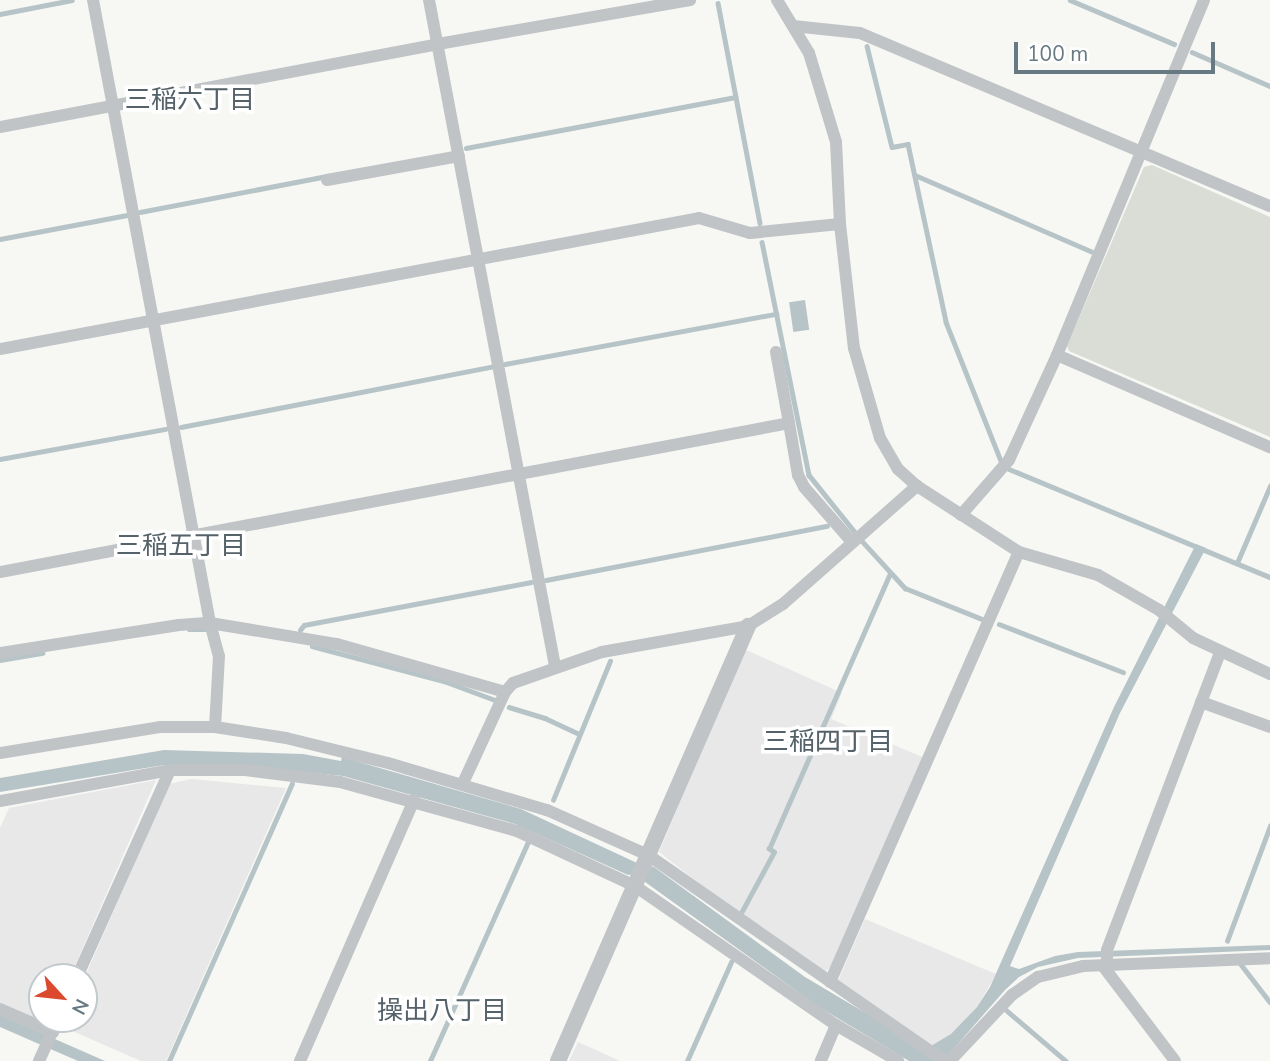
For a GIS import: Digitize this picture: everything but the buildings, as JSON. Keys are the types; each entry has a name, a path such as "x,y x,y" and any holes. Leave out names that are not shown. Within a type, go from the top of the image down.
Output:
{"street":[{"path":"93,0 210,623 219,656 215,726"},
{"path":"429,0 555,666"},
{"path":"0,127 438,44 690,0"},
{"path":"777,0 809,53 836,142 840,223 854,348 880,438 898,469 917,486 1019,552 1098,575 1159,610 1193,638 1270,674"},
{"path":"961,515 1009,460 1057,355 1204,0"},
{"path":"793,26 860,33 1270,206"},
{"path":"327,180 459,156"},
{"path":"0,349 699,218 750,233 840,223"},
{"path":"776,352 798,475 804,487 852,542"},
{"path":"1057,355 1270,447"},
{"path":"0,572 789,423"},
{"path":"463,783 505,692 513,683 555,666 650,642 748,626 783,604 917,486"},
{"path":"830,982 1019,552"},
{"path":"0,653 179,625 210,623 337,644 505,692"},
{"path":"558,1061 748,626"},
{"path":"1175,1061 1105,966 1107,950 1220,652"},
{"path":"1201,702 1270,727"},
{"path":"0,753 161,727 215,726 286,738 463,783 547,810 647,858 924,1044 944,1061"},
{"path":"0,801 170,770 209,769 295,775 340,782 414,800 517,831 636,885 836,1026 898,1061"},
{"path":"83,963 170,770"},
{"path":"300,1061 414,800"},
{"path":"950,1061 1027,982 1083,966 1270,958"},
{"path":"0,1009 28,1021"},
{"path":"821,1061 836,1026"},
{"path":"39,1060 52,1033"}],"shaded area":[{"path":"1152,165 1270,217 1270,437 1069,351 1067,346 1144,167"},
{"path":"805,300 809,330 793,332 789,302"},
{"path":"1196,544 1206,548 1120,713 1010,966 1019,969 1055,956 1078,952 1270,945 1270,950 1078,958 1038,967 1019,977 1005,990 943,1061 909,1061 819,1007 634,874 628,875 515,824 343,776 255,767 164,765 0,792 0,778 164,750 303,754 341,761 342,757 521,809 637,863 654,867 805,977 926,1049 951,1034 977,1007 990,987 1114,707"},
{"path":"744,649 842,693 831,719 925,758 830,967 824,973 737,913 659,852"},
{"path":"191,779 286,788 166,1061 141,1061 77,1033 98,1033 98,963 91,963 169,784"},
{"path":"156,780 76,963 28,963 28,1016 0,1004 0,828 9,808"},
{"path":"865,919 996,974 977,1007 951,1035 934,1047 838,981"},
{"path":"0,1015 28,1027 28,1033 41,1033 105,1061 78,1061 0,1027"},
{"path":"578,1042 620,1061 569,1061"}],"waterway":[{"path":"0,14 72,0"},
{"path":"1070,0 1174,44"},
{"path":"718,3 760,223"},
{"path":"867,46 892,147 908,144 946,322 1001,461"},
{"path":"1192,52 1270,86"},
{"path":"466,148 735,97"},
{"path":"915,175 1091,251"},
{"path":"140,212 327,176"},
{"path":"0,239 127,215"},
{"path":"762,242 809,475 854,531"},
{"path":"505,364 776,314"},
{"path":"181,427 491,367"},
{"path":"0,459 165,429"},
{"path":"1009,469 1270,577"},
{"path":"1237,563 1270,486"},
{"path":"546,580 827,526"},
{"path":"862,541 905,588 982,619"},
{"path":"741,913 774,852 769,849 890,574"},
{"path":"300,630 304,625 531,582"},
{"path":"999,624 1123,672"},
{"path":"189,630 206,630"},
{"path":"312,646 444,681 495,700"},
{"path":"0,660 42,653"},
{"path":"553,800 610,661"},
{"path":"509,707 545,718 579,734"},
{"path":"169,1061 292,784"},
{"path":"1227,941 1270,826"},
{"path":"430,1061 527,844"},
{"path":"687,1061 731,962"},
{"path":"1240,963 1270,1002"},
{"path":"1005,1009 1066,1061"}],"district":[{"name":"三稲六丁目","path":"190,100"},
{"name":"三稲五丁目","path":"181,546"},
{"name":"三稲四丁目","path":"828,742"},
{"name":"操出八丁目","path":"442,1011"}]}
